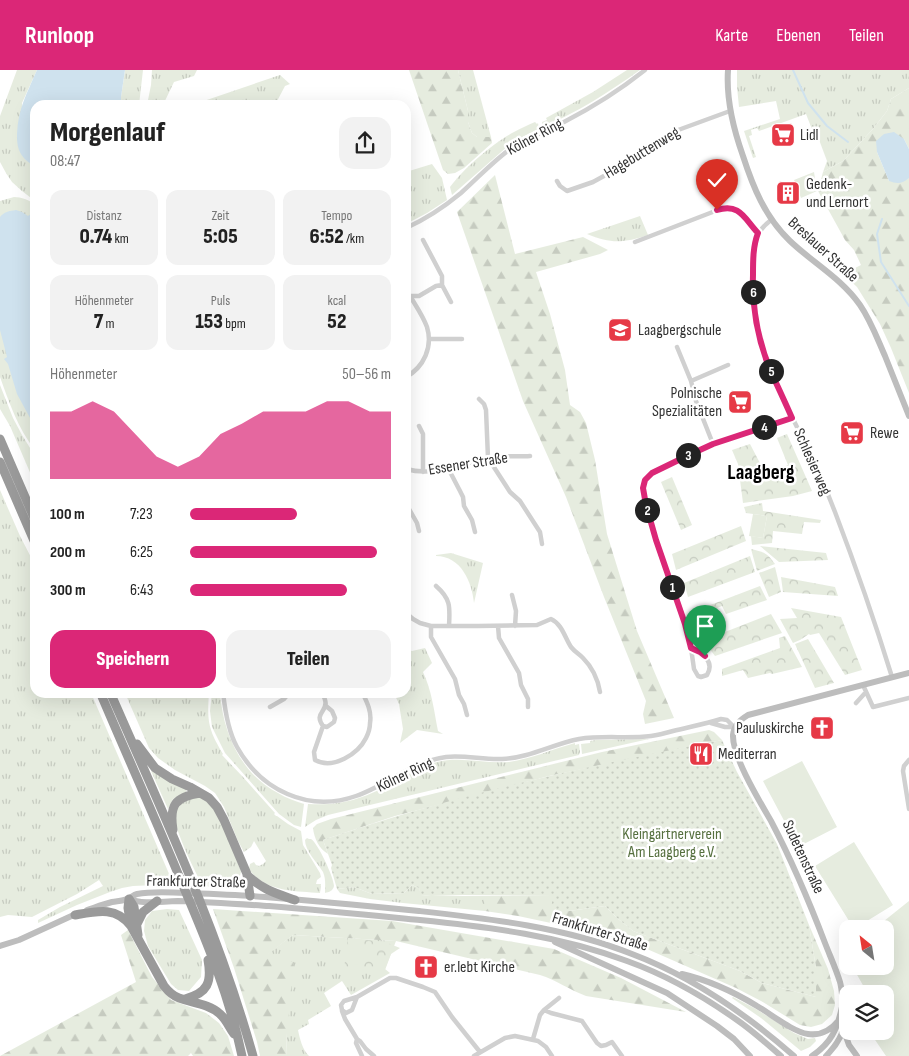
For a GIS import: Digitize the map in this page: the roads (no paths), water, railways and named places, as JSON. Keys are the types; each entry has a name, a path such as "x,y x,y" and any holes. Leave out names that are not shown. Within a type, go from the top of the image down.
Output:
{"highway":[{"path":"0,439 30,508"},
{"path":"0,462 30,531"},
{"path":"103,698 203,935 220,980 242,1056"},
{"path":"112,698 205,914 225,968 253,1056"},
{"path":"125,728 155,768 209,798 217,807 247,874 250,900"},
{"path":"176,845 171,818 173,808 179,800 189,795 200,794"},
{"path":"247,874 261,887 270,892 295,900"},
{"path":"129,899 134,907 134,925 139,940 164,986 171,994 179,998 213,1009 221,1015 239,1042"},
{"path":"134,925 143,912 157,901"},
{"path":"75,915 98,911 112,912 119,914 134,925"},
{"path":"186,999 204,990 210,978 203,935"}],"street":[{"name":"Kölner Ring","path":"411,225 450,201 511,148 562,123 611,95 645,70"},
{"name":"Breslauer Straße","path":"728,70 727,84 730,110 737,138 763,207 771,220 790,242 840,283 860,305 874,328 909,416"},
{"name":"Hagebuttenweg","path":"557,181 567,191 593,182 632,160 670,134 730,110"},
{"path":"635,242 717,210 728,208 740,212 758,233 771,220"},
{"name":"Schlesierweg","path":"758,233 755,240 753,271 756,325 770,370 817,468 853,558 892,678"},
{"path":"423,240 442,276 442,285 451,302"},
{"path":"411,296 419,296 436,286 442,285"},
{"path":"411,301 424,321 429,339 428,349 422,363 411,374"},
{"path":"429,339 462,339"},
{"path":"676,347 691,382 696,401 713,444"},
{"path":"691,382 728,365"},
{"path":"479,398 486,410 488,458 510,492 520,501 540,532 542,544"},
{"path":"691,648 700,652 708,661 710,669 707,675 701,677 695,674 685,624 646,505 643,488 645,480 652,473 713,444 792,418"},
{"path":"419,426 423,434 423,472"},
{"name":"Essener Straße","path":"411,470 435,471 488,458 530,456"},
{"path":"448,468 463,497 464,506 472,520 475,532"},
{"path":"411,513 419,531"},
{"path":"436,586 448,600 450,608 448,626"},
{"path":"512,595 516,611 515,626"},
{"path":"411,617 420,623 432,626 537,625 551,619 558,623 572,648 585,660 598,682 600,692"},
{"path":"432,626 431,637 455,679 467,715"},
{"path":"498,626 499,638 519,673 521,685 528,699 528,707"},
{"path":"734,727 748,715 865,688 909,673"},
{"path":"865,688 873,707 909,698"},
{"path":"856,703 865,688"},
{"name":"Kölner Ring","path":"224,698 229,727 236,746 248,764 273,787 305,800 317,802 338,801 355,797 428,762 444,757 502,759 518,757 582,739 652,736 707,723 734,727"},
{"path":"270,706 285,698"},
{"path":"323,726 319,720 326,706 325,698"},
{"path":"323,726 314,752 315,760 320,763 330,762 338,761 348,756 367,737 370,723 369,709 365,698"},
{"path":"323,726 331,725 335,718 332,711 326,706"},
{"name":"Sudetenstraße","path":"734,727 734,744 739,759 785,846 840,985"},
{"path":"909,760 904,766 903,772 909,809"},
{"name":"Frankfurter Straße","path":"781,1056 738,1020 704,998 635,964 574,944 538,936 466,925 250,900 156,893 135,894 129,899 136,902 200,902 250,900 295,900 468,916 533,926 584,938 612,946 652,962 697,984 743,1014 794,1056"},
{"path":"0,946 19,940 102,905 129,899"},
{"path":"538,936 558,943 667,994 717,1026 749,1056"},
{"path":"672,971 698,977 716,985 757,1006 802,1033 814,1035 821,1033 833,1027 839,1020"},
{"path":"374,1056 357,1039 345,1019 341,1006 344,1001 357,997 390,978 423,986 435,992 480,1052"},
{"path":"342,1010 346,1013 352,1010 357,997"},
{"path":"533,1039 540,1015 559,998"},
{"path":"544,1010 582,1021 597,1043 601,1046 612,1042 622,1056"},
{"path":"814,1055 828,1042 839,1020"},
{"path":"474,1056 510,1036 533,1039 549,1050 552,1056"},
{"path":"357,1039 356,1043 362,1056"},
{"path":"848,1040 857,1056"},
{"path":"828,1042 849,1045"},
{"path":"826,1056 838,1042"}],"water":[{"path":"37,70 125,70 121,100 30,100 30,163 20,153 17,144 21,109"},
{"path":"894,132 904,139 909,149 909,178 899,183 889,181 877,152 876,141 884,134"},
{"path":"16,210 28,216 30,215 30,418 17,394 8,364 4,359 7,357 0,330 0,217 7,212"}],"waterway":[{"path":"793,70 808,103 827,126 848,142"},
{"path":"882,219 877,234 881,262 909,306"}],"place":[{"name":"Lidl","path":"783,135"},
{"name":"Gedenk- und Lernort","path":"788,193"},
{"name":"Laagbergschule","path":"620,330"},
{"name":"Polnische Spezialitäten","path":"740,402"},
{"name":"Rewe","path":"852,433"},
{"name":"Pauluskirche","path":"822,728"},
{"name":"Mediterran","path":"701,754"},
{"name":"er.lebt Kirche","path":"426,967"}],"district":[{"name":"Laagberg","path":"761,472"}],"park label":[{"name":"Kleingärtnerverein Am Laagberg e.V.","path":"672,843"}]}
